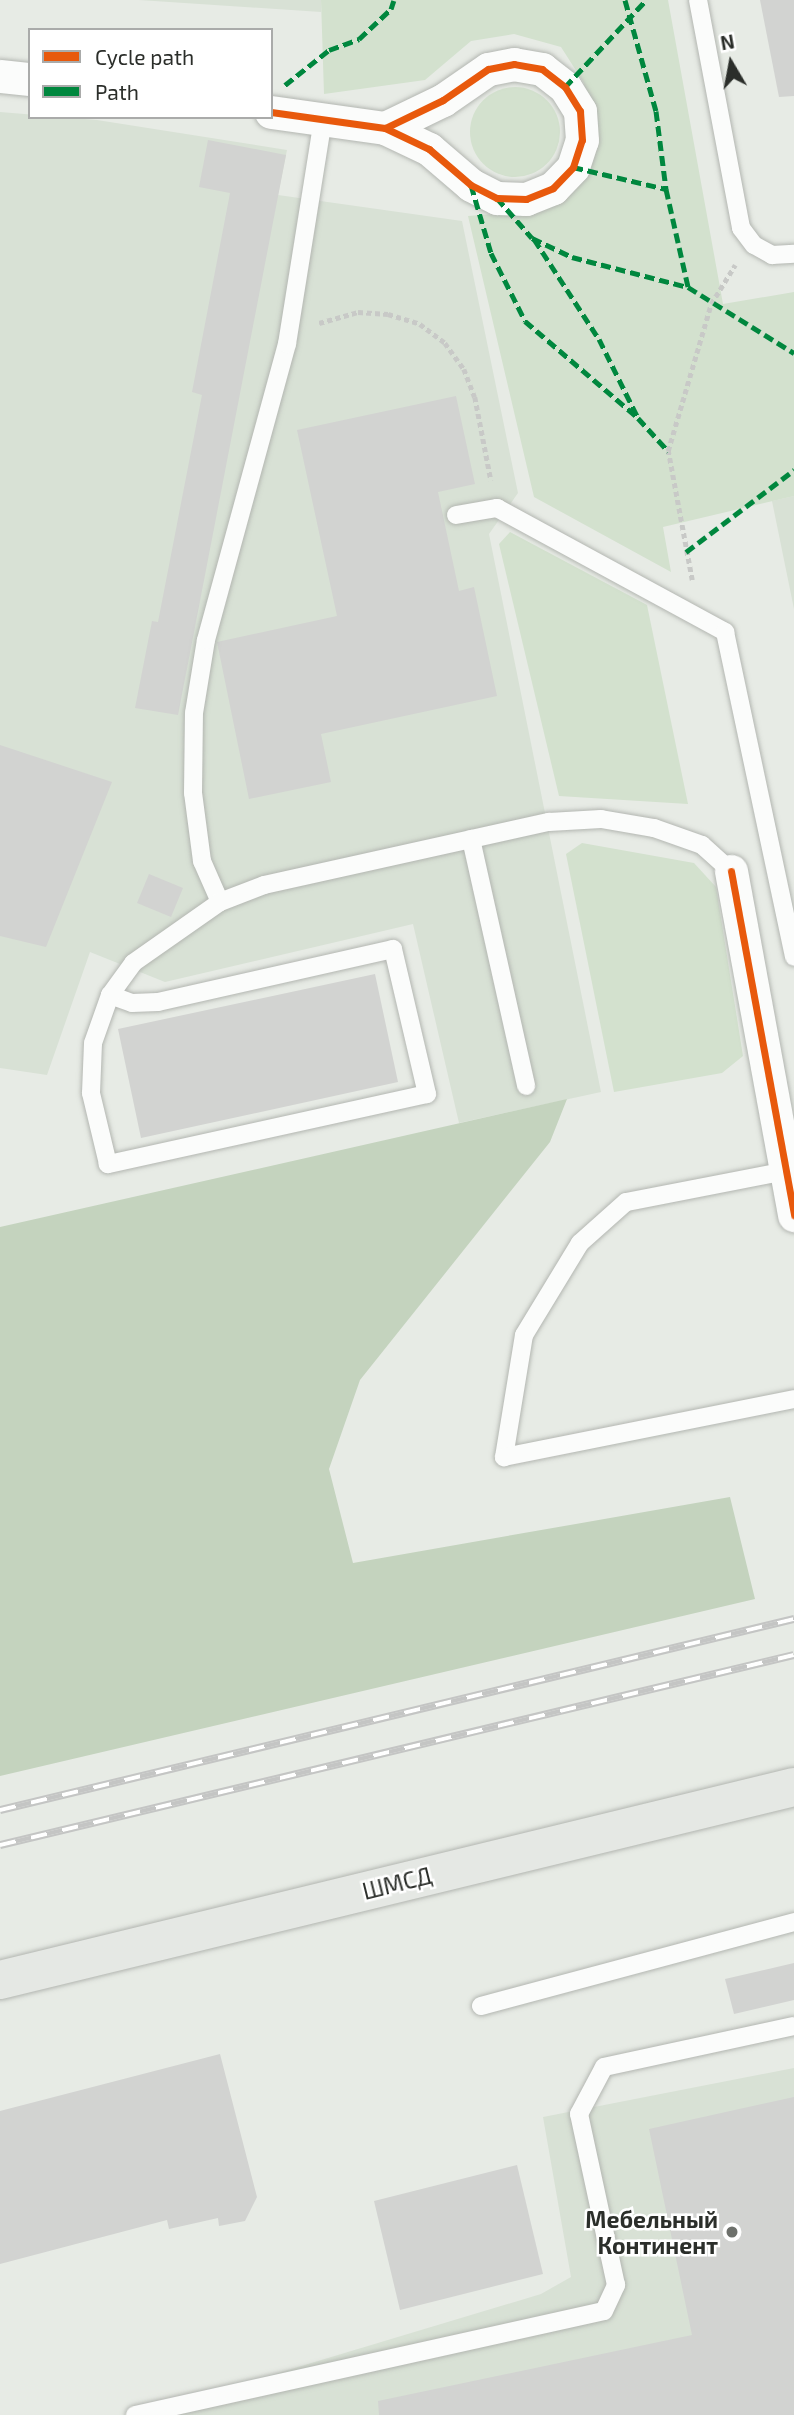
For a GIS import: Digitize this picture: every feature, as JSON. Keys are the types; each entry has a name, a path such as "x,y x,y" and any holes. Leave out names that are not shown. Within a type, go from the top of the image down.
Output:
{"main road":[{"name":"ШМСД","path":"0,1980 794,1787"},
{"name":"ШМСД","path":"0,1995 794,1802"}],"street":[{"path":"273,111 385,128 429,149 471,185 497,198 526,200 553,188 573,167 582,140 580,111 565,87 542,69 514,64 488,69 443,100 385,128"},
{"path":"0,76 28,79"},
{"path":"730,871 794,1210"}],"lane":[{"path":"698,0 741,228 754,245 772,255 794,254"},
{"path":"220,902 202,861 193,793 194,713 206,640 287,344 323,119"},
{"path":"456,515 497,508 725,632 794,957"},
{"path":"110,995 132,1003 158,1002 393,949 426,1094 108,1164 91,1093 93,1043 110,995 133,963 220,902 264,885 549,822 601,820 654,828 702,845 730,871"},
{"path":"471,839 526,1086"},
{"path":"786,1171 626,1202 580,1243 524,1335 504,1457 794,1399"},
{"path":"481,2006 794,1922"},
{"path":"135,2415 604,2311 616,2285 579,2114 604,2067 794,2026"}],"path":[{"path":"668,451 711,304 725,276 754,245"},
{"path":"287,344 328,318 358,312 388,314 420,324 444,343 464,369 474,397 497,508"}],"shaded area":[{"path":"139,0 321,0 321,12"},
{"path":"0,112 28,114 28,119 97,120 287,150 278,195 462,221 518,493 489,534 601,1092 459,1123 413,924 165,982 90,952 47,1075 0,1068"},
{"path":"794,496 794,609 772,501"},
{"path":"794,2068 794,2415 138,2415 541,2294 571,2277 543,2117"}],"green space":[{"path":"321,0 668,0 723,304 794,292 794,496 663,527 671,572 534,497 468,216 543,210 577,188 591,155 584,83 561,47 514,34 471,41 425,80 324,94"},
{"path":"515,87 532,90 547,100 557,115 560,132 557,149 547,164 532,174 515,177 498,174 483,164 473,149 470,132 473,115 483,100 498,90"},
{"path":"510,532 647,605 688,804 559,796 499,544"},
{"path":"582,843 694,863 716,887 743,1056 722,1073 614,1092 566,854"},
{"path":"567,1099 550,1142 360,1380 329,1469 353,1563 730,1497 755,1599 0,1776 0,1227"}],"building":[{"path":"760,0 794,0 794,96 779,97"},
{"path":"208,140 286,155 178,715 135,708 152,621 158,622 202,395 192,392 230,193 199,187"},
{"path":"456,396 475,484 438,492 459,591 474,587 497,696 321,734 331,782 249,799 217,642 337,616 297,430"},
{"path":"0,745 112,782 46,947 0,936"},
{"path":"149,874 183,888 171,917 137,903"},
{"path":"375,974 398,1082 141,1138 118,1029"},
{"path":"794,1963 794,2000 734,2014 725,1979"},
{"path":"220,2054 257,2197 245,2221 219,2226 218,2218 169,2229 167,2220 0,2264 0,2111"},
{"name":"Мебельный Континент","path":"794,2097 794,2415 379,2415 378,2401 692,2335 649,2129"},
{"path":"517,2165 543,2274 400,2310 374,2201"}],"railway":[{"path":"0,1810 794,1619"},
{"path":"0,1845 794,1655"}],"marked path":[{"path":"285,85 329,50 359,39 391,9 394,0"},
{"path":"625,0 656,111 666,189 688,287"},
{"path":"565,87 646,0"},
{"path":"573,167 666,189"},
{"path":"471,185 491,253 525,321 638,418"},
{"path":"497,198 532,238 572,257 688,287 794,353"},
{"path":"534,239 599,339 638,418 668,451"},
{"path":"686,552 794,470"}],"cycle path":[{"path":"514,64 542,69 565,87 580,111 582,140 573,167 553,188 526,199 497,198 471,185 429,149 385,128 443,100 488,69 514,64"},
{"path":"273,112 385,128"},
{"path":"731,871 794,1215"}],"place":[{"name":"Мебельный Континент","path":"732,2232"}]}
